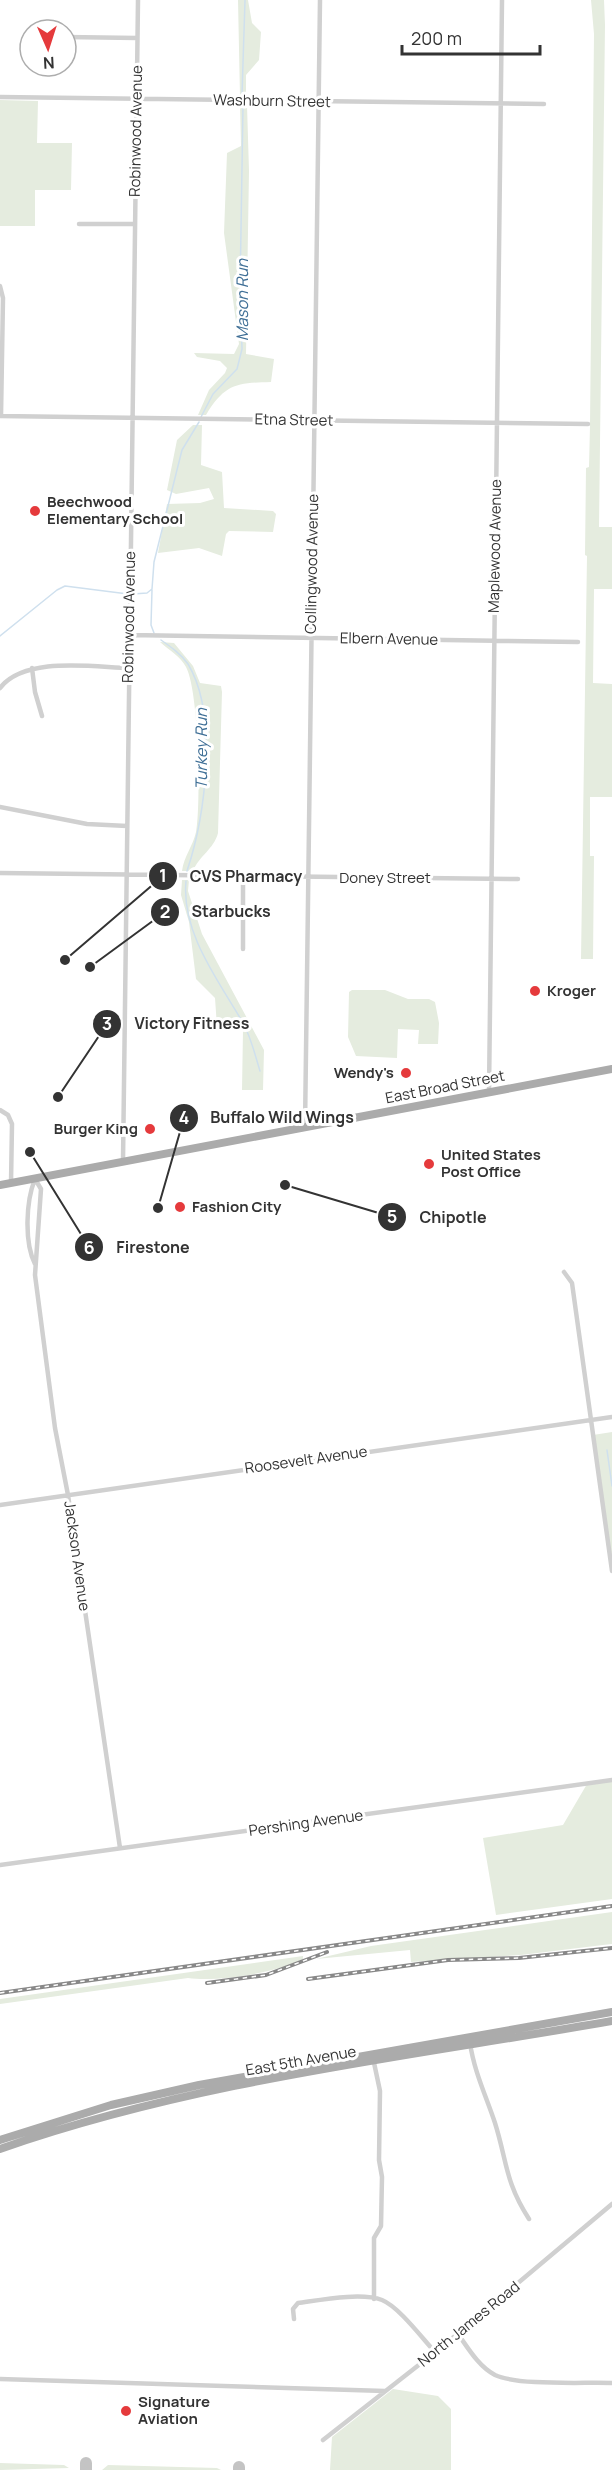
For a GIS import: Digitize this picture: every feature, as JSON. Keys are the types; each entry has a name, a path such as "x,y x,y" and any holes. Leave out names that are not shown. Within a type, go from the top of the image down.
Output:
{"main road":[{"name":"East Broad Street","path":"0,1185 612,1069"},
{"name":"East 5th Avenue","path":"0,2140 111,2105 164,2092 470,2041 612,2012"},
{"name":"East 5th Avenue","path":"470,2041 612,2021"},
{"name":"East 5th Avenue","path":"0,2149 165,2101 373,2058"}],"street":[{"name":"Robinwood Avenue","path":"123,1162 138,0"},
{"name":"Collingwood Avenue","path":"305,1127 320,0"},
{"name":"Maplewood Avenue","path":"489,1092 502,0"},
{"path":"78,37 137,38"},
{"name":"Washburn Street","path":"0,97 544,104"},
{"path":"79,224 135,224"},
{"path":"0,286 3,298 1,416"},
{"name":"Etna Street","path":"1,416 588,424"},
{"name":"Elbern Avenue","path":"129,635 578,642"},
{"path":"32,668 35,692 42,716"},
{"path":"0,688 16,674 32,668 129,668"},
{"path":"0,807 73,822 127,826"},
{"name":"Doney Street","path":"0,873 518,879"},
{"path":"243,877 243,949"},
{"path":"0,1110 8,1115 12,1124 11,1183"},
{"name":"Jackson Avenue","path":"35,1179 30,1190 30,1250 35,1264 55,1425 69,1495 120,1848"},
{"name":"Jackson Avenue","path":"35,1179 40,1189 38,1250 35,1264"},
{"path":"29,1218 40,1218"},
{"path":"30,1250 38,1250"},
{"path":"564,1272 572,1283 612,1571"},
{"name":"Roosevelt Avenue","path":"0,1505 612,1417"},
{"name":"Pershing Avenue","path":"0,1865 612,1780"},
{"path":"470,2041 473,2063 496,2126 505,2169 516,2199 529,2219"},
{"path":"373,2058 380,2091 379,2160 382,2177 381,2226 374,2238 374,2299"},
{"name":"North James Road","path":"323,2440 458,2334 612,2204"},
{"path":"294,2319 293,2309 298,2303 335,2298 383,2300 435,2352"},
{"path":"458,2334 476,2360 494,2375 519,2382 612,2383"},
{"path":"0,2379 385,2391"}],"shaded area":[{"path":"238,0 248,0 252,23 261,32 259,60 246,75 246,97 240,97"},
{"path":"591,0 604,0 605,25 599,527 612,527 612,589 594,589 593,683 612,684 612,797 590,797 590,856 594,856 593,959 581,959 587,556 585,555 586,468 589,467 590,426 594,34"},
{"path":"0,100 38,101 37,143 72,143 71,190 35,190 35,226 0,226"},
{"path":"240,105 247,105 249,171 246,354 274,359 271,382 249,383 232,387 219,397 206,415 198,415 209,390 227,368 220,361 197,357 194,353 234,354 239,344 224,233 227,153 241,146"},
{"path":"193,425 202,425 201,465 222,472 224,508 273,511 276,514 273,532 229,531 226,534 222,556 199,548 158,553 167,504 200,503 214,499 209,488 176,494 167,490 177,440"},
{"path":"160,642 174,643 193,666 200,683 221,686 222,692 218,833 213,844 193,871 182,871 195,837 198,818 198,748 194,699 184,663"},
{"path":"182,880 189,880 188,891 202,934 264,1050 263,1090 242,1090 243,1030 239,1027 217,1027 215,998 196,979 189,922 181,895"},
{"path":"352,990 385,990 408,999 429,999 435,1002 439,1023 438,1044 418,1044 419,1030 398,1029 397,1058 356,1056 348,1037 349,992"},
{"path":"612,1432 612,1571 593,1435"},
{"path":"612,1780 612,1899 496,1915 483,1838 563,1825 587,1784"},
{"path":"612,1912 612,1944 521,1955 411,1962 410,1950 316,1959 371,1946"},
{"path":"303,1956 303,1959 292,1964 247,1975 215,1979 188,1978 0,2004 0,1999"},
{"path":"393,2389 438,2396 451,2409 451,2470 330,2470 332,2437"},
{"path":"0,2463 64,2465 69,2468 0,2470"},
{"path":"108,2465 217,2468 221,2470 102,2470"}],"waterway":[{"name":"Mason Run","path":"242,95 245,0"},
{"name":"Mason Run","path":"201,417 213,394 237,369 242,349 240,291 243,106"},
{"name":"Mason Run","path":"133,594 147,593 152,589 154,562 182,450 199,422"},
{"name":"Mason Run","path":"0,636 65,586 128,594"},
{"name":"Turkey Run","path":"152,590 151,625 154,633"},
{"name":"Turkey Run","path":"161,640 188,664 198,685 203,710 206,766 199,823 187,871"},
{"name":"Turkey Run","path":"186,881 189,919 196,938 213,973 246,1028 260,1071"},
{"name":"Turkey Run","path":"607,1450 612,1486"}],"taxiway":[{"path":"86,2463 86,2470"}],"railway":[{"path":"0,1993 612,1906"},
{"path":"308,1979 448,1960 519,1958 612,1948"},
{"path":"207,1983 266,1975 327,1952"}],"place":[{"name":"Beechwood Elementary School","path":"35,511"},
{"name":"CVS Pharmacy","path":"65,960"},
{"name":"Starbucks","path":"90,967"},
{"name":"Kroger","path":"535,991"},
{"name":"Wendy's","path":"406,1073"},
{"name":"Victory Fitness","path":"58,1097"},
{"name":"Burger King","path":"150,1129"},
{"name":"Firestone","path":"30,1152"},
{"name":"United States Post Office","path":"429,1164"},
{"name":"Chipotle","path":"285,1185"},
{"name":"Fashion City","path":"180,1207"},
{"name":"Buffalo Wild Wings","path":"158,1208"},
{"name":"Signature Aviation","path":"126,2411"}]}
